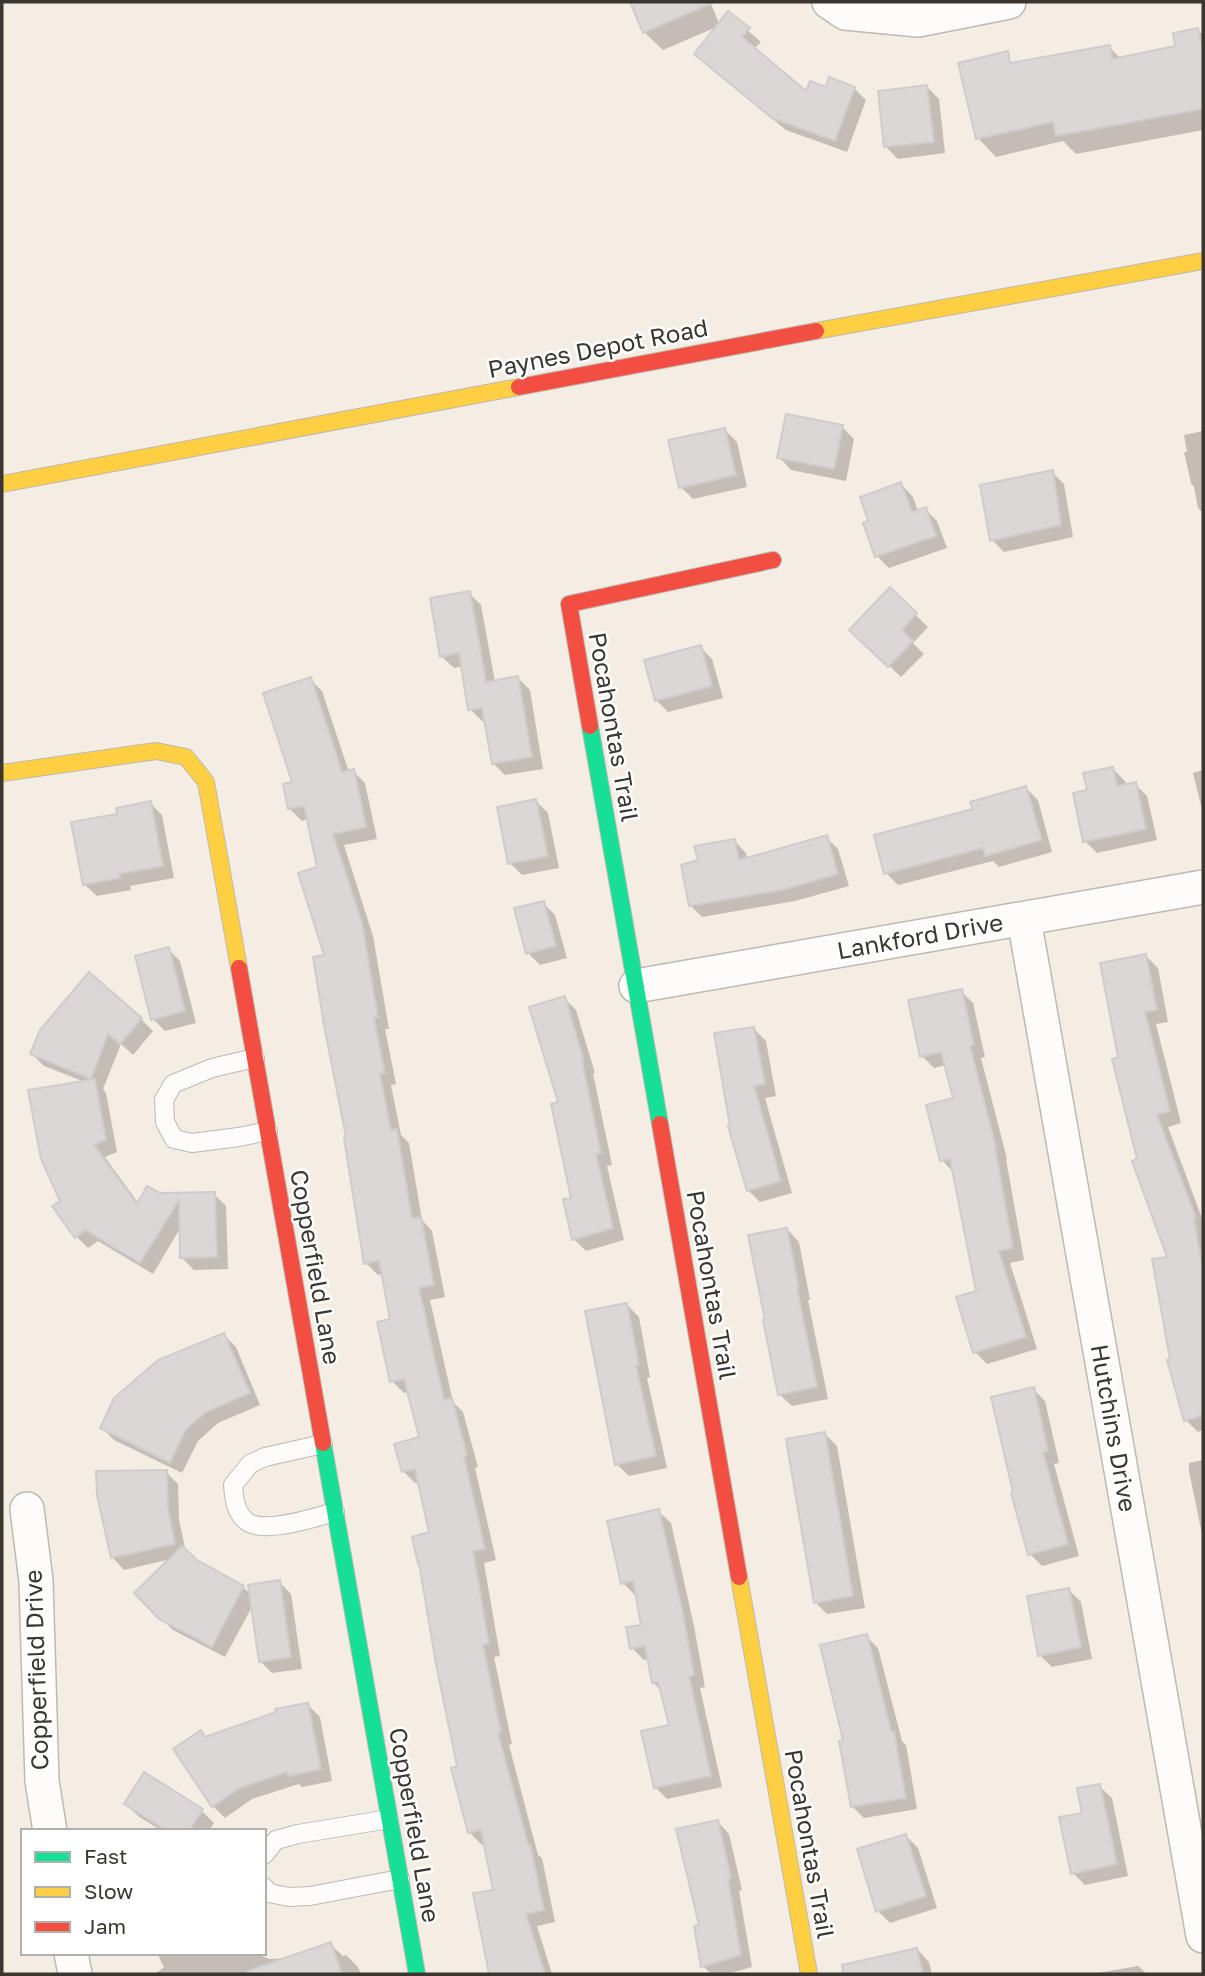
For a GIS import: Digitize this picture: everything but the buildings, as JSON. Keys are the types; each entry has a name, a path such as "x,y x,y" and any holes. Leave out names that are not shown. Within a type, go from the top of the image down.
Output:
{"street":[{"path":"829,2 845,13 918,20 1009,2"},
{"name":"Paynes Depot Road","path":"2,484 1203,261"},
{"name":"Pocahontas Trail","path":"773,560 569,604 809,1974"},
{"name":"Copperfield Lane","path":"2,774 156,751 186,757 206,782 417,1974"},
{"name":"Lankford Drive","path":"636,986 1203,887"},
{"name":"Hutchins Drive","path":"1024,919 1203,1936"},
{"name":"Copperfield Drive","path":"27,1509 36,1581 41,1781 50,1829"},
{"path":"71,1955 75,1974"}],"lane":[{"path":"254,1058 212,1068 173,1084 164,1100 165,1122 174,1139 192,1143 268,1131"},
{"path":"323,1444 265,1457 250,1464 233,1485 234,1498 246,1521 257,1526 285,1525 335,1512"},
{"path":"266,1852 276,1840 298,1834 389,1819"},
{"path":"266,1889 270,1894 289,1898 400,1880"}],"traffic: fast":[{"path":"590,726 660,1124"},
{"path":"323,1443 417,1974"}],"traffic: slow":[{"path":"816,331 1203,261"},
{"path":"2,484 519,387"},
{"path":"2,773 156,751 186,757 206,782 239,968"},
{"path":"739,1577 809,1974"}],"traffic: jam":[{"path":"519,387 816,331"},
{"path":"590,726 569,604 773,560"},
{"path":"239,968 323,1443"},
{"path":"660,1124 739,1577"}]}
